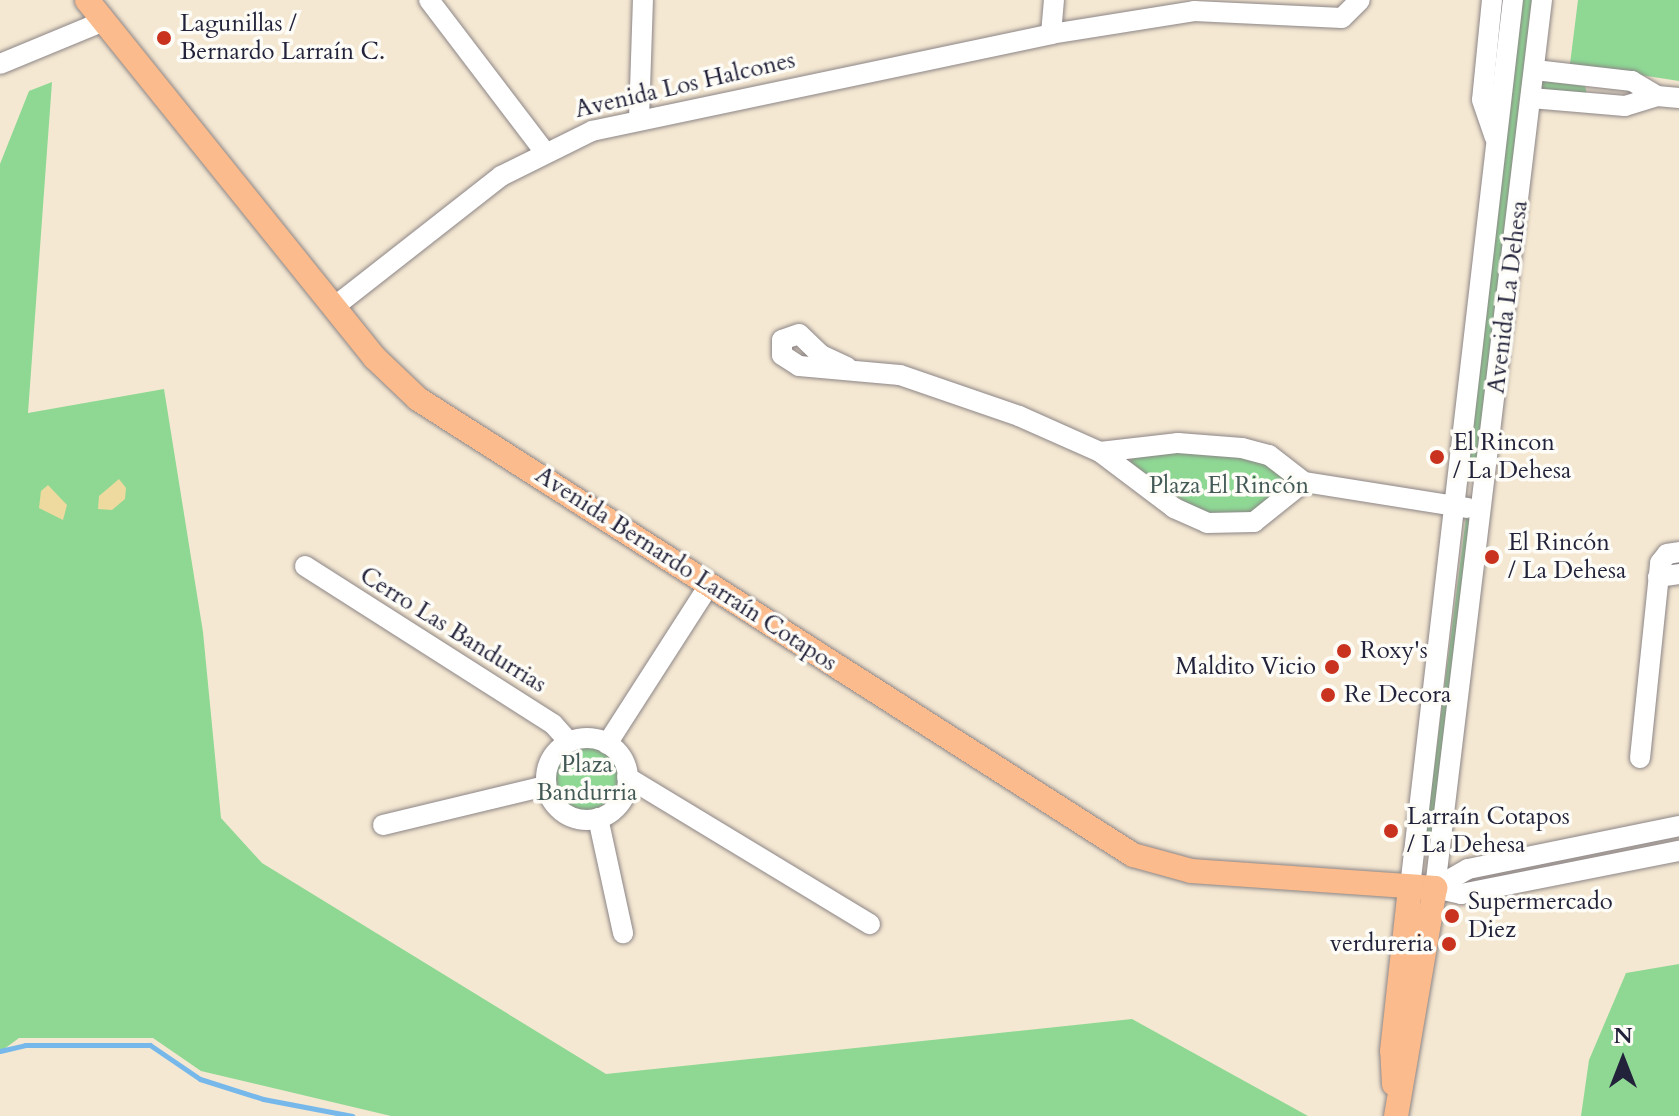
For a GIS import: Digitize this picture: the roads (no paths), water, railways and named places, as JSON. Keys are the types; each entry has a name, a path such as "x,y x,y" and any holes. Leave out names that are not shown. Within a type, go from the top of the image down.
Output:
{"main road":[{"name":"Avenida Bernardo Larraín Cotapos","path":"87,0 389,374 418,399 1143,860 1183,870 1435,888"},
{"name":"Avenida La Dehesa","path":"1396,1116 1392,1051 1410,887"},
{"name":"Avenida La Dehesa","path":"1396,1116 1435,888"}],"street":[{"path":"429,0 544,151"},
{"path":"639,119 643,0"},
{"path":"1051,34 1054,0"},
{"name":"Avenida Los Halcones","path":"334,307 501,176 544,151 639,119 1199,5 1342,18 1360,0"},
{"path":"1492,0 1482,100 1496,138"},
{"name":"Avenida La Dehesa","path":"1410,887 1513,0"},
{"name":"Avenida La Dehesa","path":"1435,888 1483,510 1542,0"},
{"path":"0,64 104,21"},
{"path":"1535,70 1632,81 1657,96 1679,98"},
{"path":"1592,103 1597,91 1593,77"},
{"path":"1531,98 1636,106 1657,96"},
{"path":"847,367 929,382 1100,452 1174,508 1222,526 1266,515 1304,482"},
{"path":"1100,452 1178,443 1242,448 1269,455 1304,482 1483,510"},
{"path":"1640,758 1658,577 1663,557 1679,552"},
{"name":"Cerro Las Bandurrias","path":"305,566 553,724 569,742"},
{"path":"1658,577 1679,574"},
{"path":"607,744 709,585"},
{"path":"591,739 607,744 620,755 627,777 620,803 598,818 584,820 559,810 546,786 550,760 569,742 591,739"},
{"path":"627,777 870,924"},
{"path":"383,825 546,786"},
{"path":"598,818 623,933"},
{"path":"1435,888 1468,869 1679,826"},
{"path":"1630,835 1633,860"},
{"name":"Avenida Bernardo Larraín Cotapos","path":"1435,888 1461,894 1679,851"}],"waterway":[{"path":"0,1051 25,1045 150,1045 200,1079 263,1099 352,1116"}],"place":[{"name":"Lagunillas / Bernardo Larraín C.","path":"164,38"},
{"name":"El Rincon / La Dehesa","path":"1437,457"},
{"name":"El Rincón / La Dehesa","path":"1492,557"},
{"name":"Roxy's","path":"1344,651"},
{"name":"Maldito Vicio","path":"1332,667"},
{"name":"Re Decora","path":"1328,695"},
{"name":"Larraín Cotapos / La Dehesa","path":"1391,831"},
{"name":"Supermercado Diez","path":"1452,916"},
{"name":"verdureria","path":"1449,944"}],"park label":[{"name":"Plaza El Rincón","path":"1229,486"},
{"name":"Plaza Bandurria","path":"587,779"}]}
